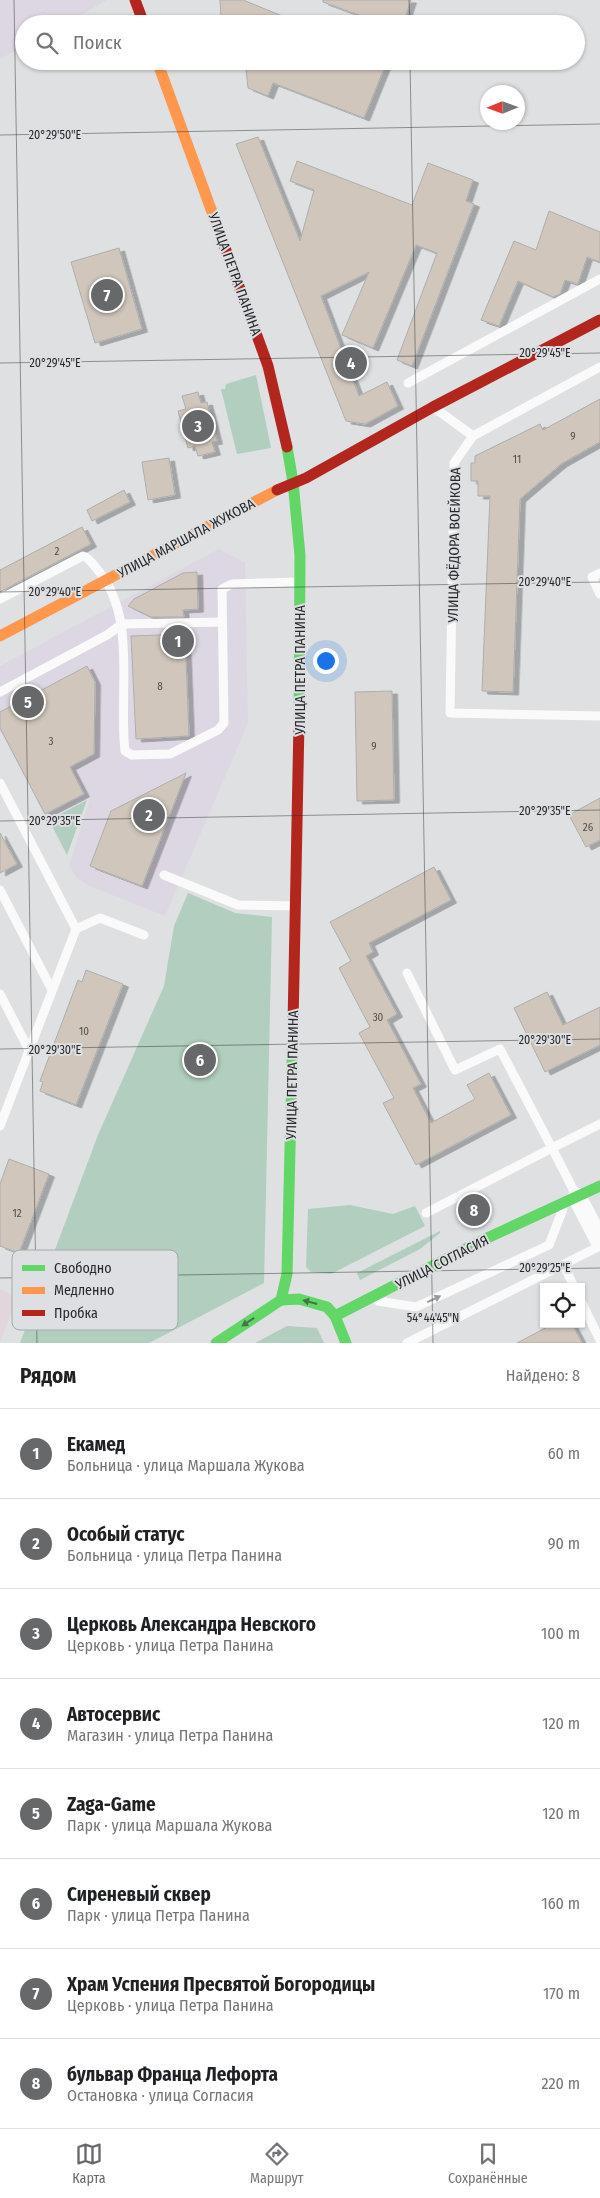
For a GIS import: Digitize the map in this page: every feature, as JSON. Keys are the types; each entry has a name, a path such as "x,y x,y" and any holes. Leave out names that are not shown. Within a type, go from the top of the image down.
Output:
{"main road":[{"path":"135,0 141,15"},
{"name":"УЛИЦА ПЕТРА ПАНИНА","path":"160,70 268,366 289,454 293,482 300,555 300,811 287,1268 281,1300"},
{"name":"УЛИЦА МАРШАЛА ЖУКОВА","path":"0,636 293,482 306,478 433,407 600,320"},
{"name":"УЛИЦА СОГЛАСИЯ","path":"335,1316 486,1239 600,1186"},
{"path":"216,1343 281,1300 299,1299 327,1307 335,1316 346,1343"}],"street":[{"path":"571,1200 600,1241"}],"lane":[{"path":"408,383 600,279"},
{"name":"УЛИЦА ФЁДОРА ВОЕЙКОВА","path":"600,367 473,436 454,463 450,714 600,716"},
{"path":"433,407 473,436"},
{"path":"0,599 83,556 89,559 107,580 122,624 125,751 132,755 170,754 218,730 224,723 222,588 227,585 300,582"},
{"path":"600,573 592,578 600,594"},
{"path":"0,692 107,635 122,624 222,622"},
{"path":"0,784 76,928"},
{"path":"164,875 238,905 296,906"},
{"path":"0,890 52,990"},
{"path":"0,1126 76,928 100,918 144,935"},
{"path":"371,1299 416,1308 549,1245 571,1200 552,1148 500,1049 455,1070 407,973"},
{"path":"0,994 30,1050"},
{"path":"426,1213 600,1124"},
{"path":"407,1343 600,1246"},
{"path":"564,1265 572,1283"},
{"path":"585,1309 600,1340"}],"shaded area":[{"path":"0,0 107,0 81,15 15,15 15,51 0,59"},
{"path":"219,549 245,563 248,723 165,916 85,884 76,877 69,866 91,795 46,818 0,731 0,666"},
{"path":"0,1289 12,1295 12,1311 0,1343"}],"green space":[{"path":"256,375 271,448 237,454 221,389 225,389 226,384"},
{"path":"87,800 67,855 49,820"},
{"path":"188,893 235,913 272,917 264,1283 178,1328 178,1250 55,1250 98,1135 164,986 174,926"},
{"path":"350,1205 393,1214 415,1206 425,1226 331,1274 311,1272 306,1267 308,1209"},
{"path":"440,1231 420,1249 360,1280 357,1273"},
{"path":"287,1326 317,1328 324,1343 255,1343"},
{"path":"25,1330 174,1330 149,1343 20,1343"}],"building":[{"path":"220,0 243,0 280,15 221,15"},
{"path":"323,0 411,0 406,15 358,15 323,2"},
{"path":"246,70 383,70 364,118 273,83 268,96 248,88"},
{"path":"258,137 300,241 314,190 290,181 297,161 412,205 428,163 473,180 466,201 474,204 412,366 397,360 437,253 416,245 373,348 342,335 369,272 321,296 359,396 387,382 398,406 365,424 346,421 236,144"},
{"path":"549,211 600,232 600,262 587,257 578,284 565,280 560,294 553,297 518,281 499,326 481,320 514,241 536,250"},
{"path":"119,248 142,329 95,343 71,262"},
{"path":"198,392 201,403 207,402 217,441 212,442 215,452 198,456 195,446 188,448 178,411 186,409 182,396"},
{"path":"600,399 600,442 561,464 520,499 513,692 482,691 490,496 478,496 478,481 471,481 471,463 475,463 475,456 540,424 543,430"},
{"path":"169,458 175,495 148,500 142,462"},
{"path":"124,490 130,502 92,521 87,510"},
{"path":"82,527 91,544 0,592 0,570"},
{"path":"197,572 198,609 183,610 184,617 151,617 128,606 134,599 183,573"},
{"path":"185,634 189,736 136,739 131,636"},
{"path":"87,666 95,682 94,754 70,767 84,794 45,814 0,728 0,712"},
{"path":"392,691 394,800 357,801 355,692"},
{"path":"186,773 142,886 90,866 111,811"},
{"path":"600,798 600,840 586,847 569,815"},
{"path":"0,833 17,864 0,873"},
{"path":"434,867 451,900 369,943 373,952 366,956 397,1014 387,1020 421,1084 413,1088 431,1123 475,1099 467,1085 489,1073 511,1115 416,1165 383,1103 394,1098 359,1033 370,1027 339,968 351,961 330,922"},
{"path":"86,970 123,984 76,1105 40,1091 43,1082 40,1081 78,980 82,982"},
{"path":"547,992 563,1025 600,1007 600,1045 545,1072 514,1008"},
{"path":"9,1159 49,1174 20,1250 12,1250 0,1246 0,1184"},
{"path":"545,1328 574,1328 582,1343 517,1343"}],"traffic: fast":[{"path":"287,447 293,482 300,555 299,722"},
{"path":"281,1300 287,1274 293,1025"},
{"path":"335,1316 485,1239 600,1186"},
{"path":"216,1343 281,1300 299,1299 327,1307 335,1316 346,1343"}],"traffic: slow":[{"path":"160,70 224,245"},
{"path":"0,636 277,490"}],"traffic: jam":[{"path":"135,0 141,15"},
{"path":"224,245 268,366 287,447"},
{"path":"277,490 306,478 433,407 600,320"},
{"path":"293,1025 299,722"}],"place":[{"name":"Храм Успения Пресвятой Богородицы","path":"107,295"},
{"name":"Автосервис","path":"351,363"},
{"name":"Церковь Александра Невского","path":"198,426"},
{"name":"Екамед","path":"178,641"},
{"name":"Zaga-Game","path":"28,702"},
{"name":"Особый статус","path":"149,815"},
{"name":"Сиреневый сквер","path":"200,1060"},
{"name":"бульвар Франца Лефорта","path":"474,1210"}]}
